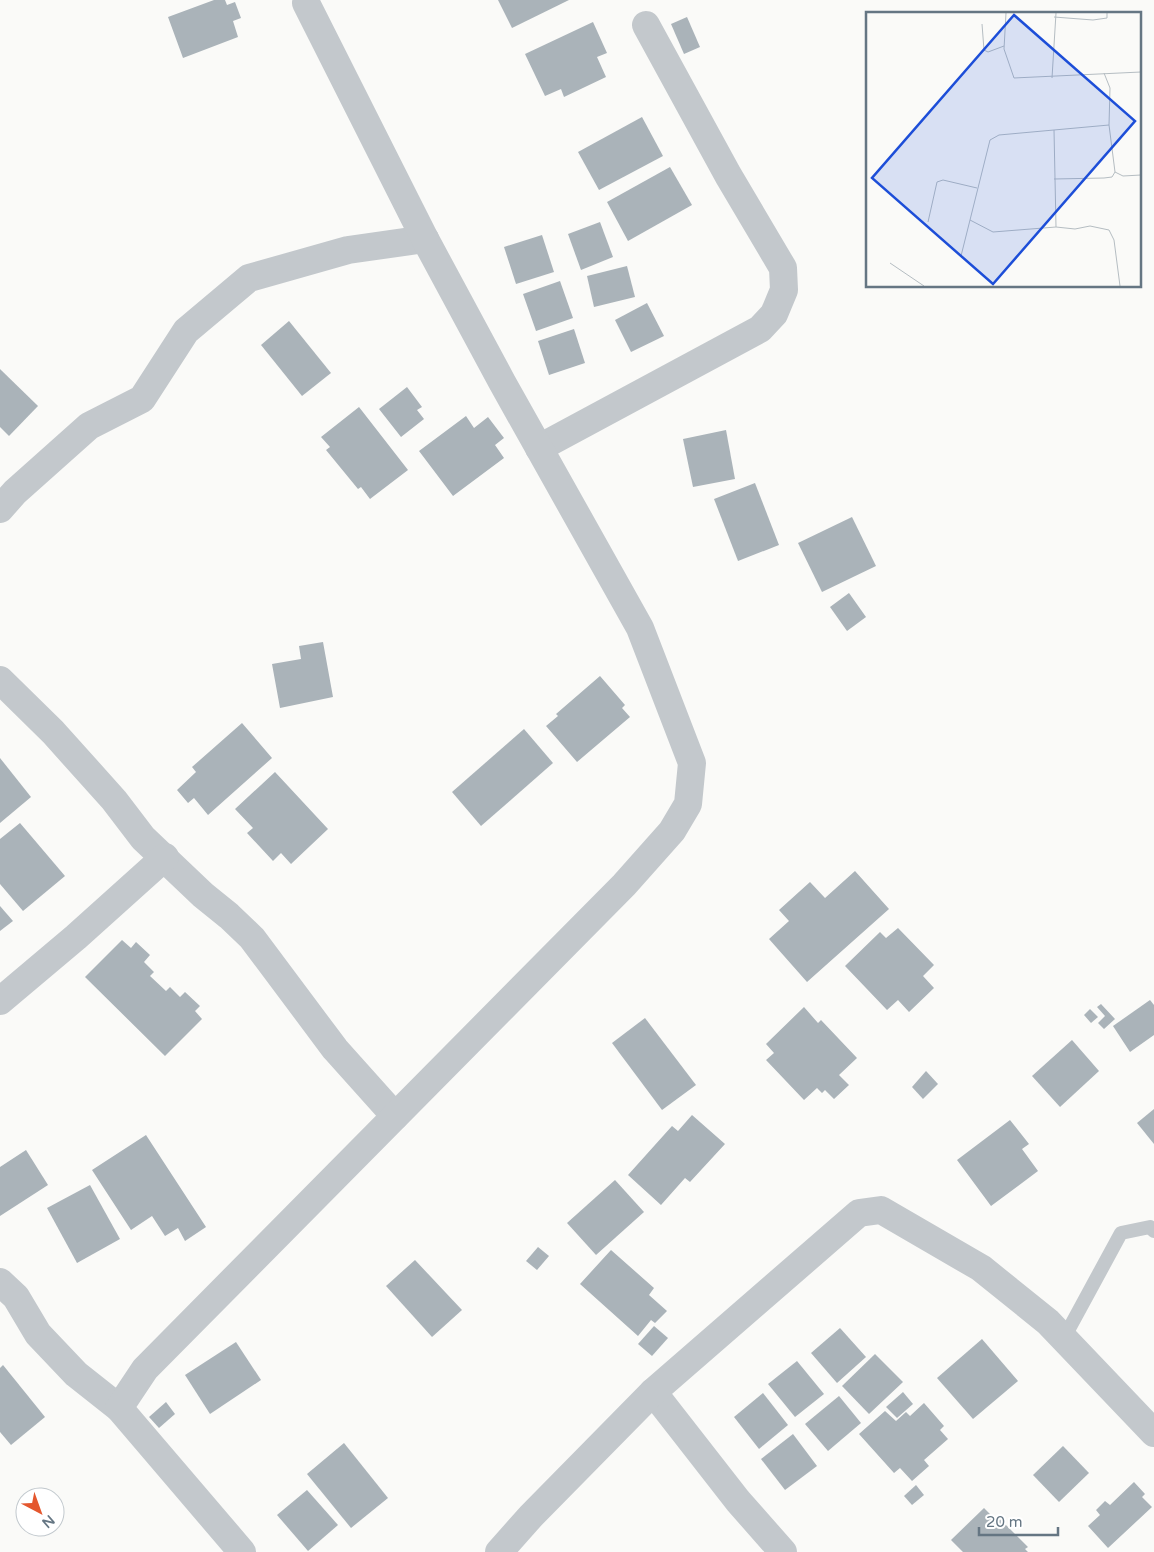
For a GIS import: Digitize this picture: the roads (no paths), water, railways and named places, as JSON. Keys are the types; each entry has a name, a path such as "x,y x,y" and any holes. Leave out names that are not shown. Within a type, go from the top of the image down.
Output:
{"street":[{"path":"119,1408 145,1369 624,885 672,831 688,804 692,763 640,628 502,382 425,239 306,3"},
{"path":"539,448 760,329 774,314 784,290 783,268 728,175 646,25"},
{"path":"0,508 15,492 90,426 142,399 186,331 249,278 348,250 425,239"},
{"path":"0,680 52,732 114,800 143,838 252,938 335,1049 395,1116"},
{"path":"0,1001 76,937 165,857"},
{"path":"499,1552 531,1516 653,1392 859,1213 881,1210 981,1268 1048,1322 1154,1432"},
{"path":"0,1282 16,1297 38,1334 76,1374 119,1408 242,1552"},
{"path":"653,1392 738,1501 784,1552"}],"lane":[{"path":"1064,1338 1121,1233 1150,1227 1154,1231"}]}
